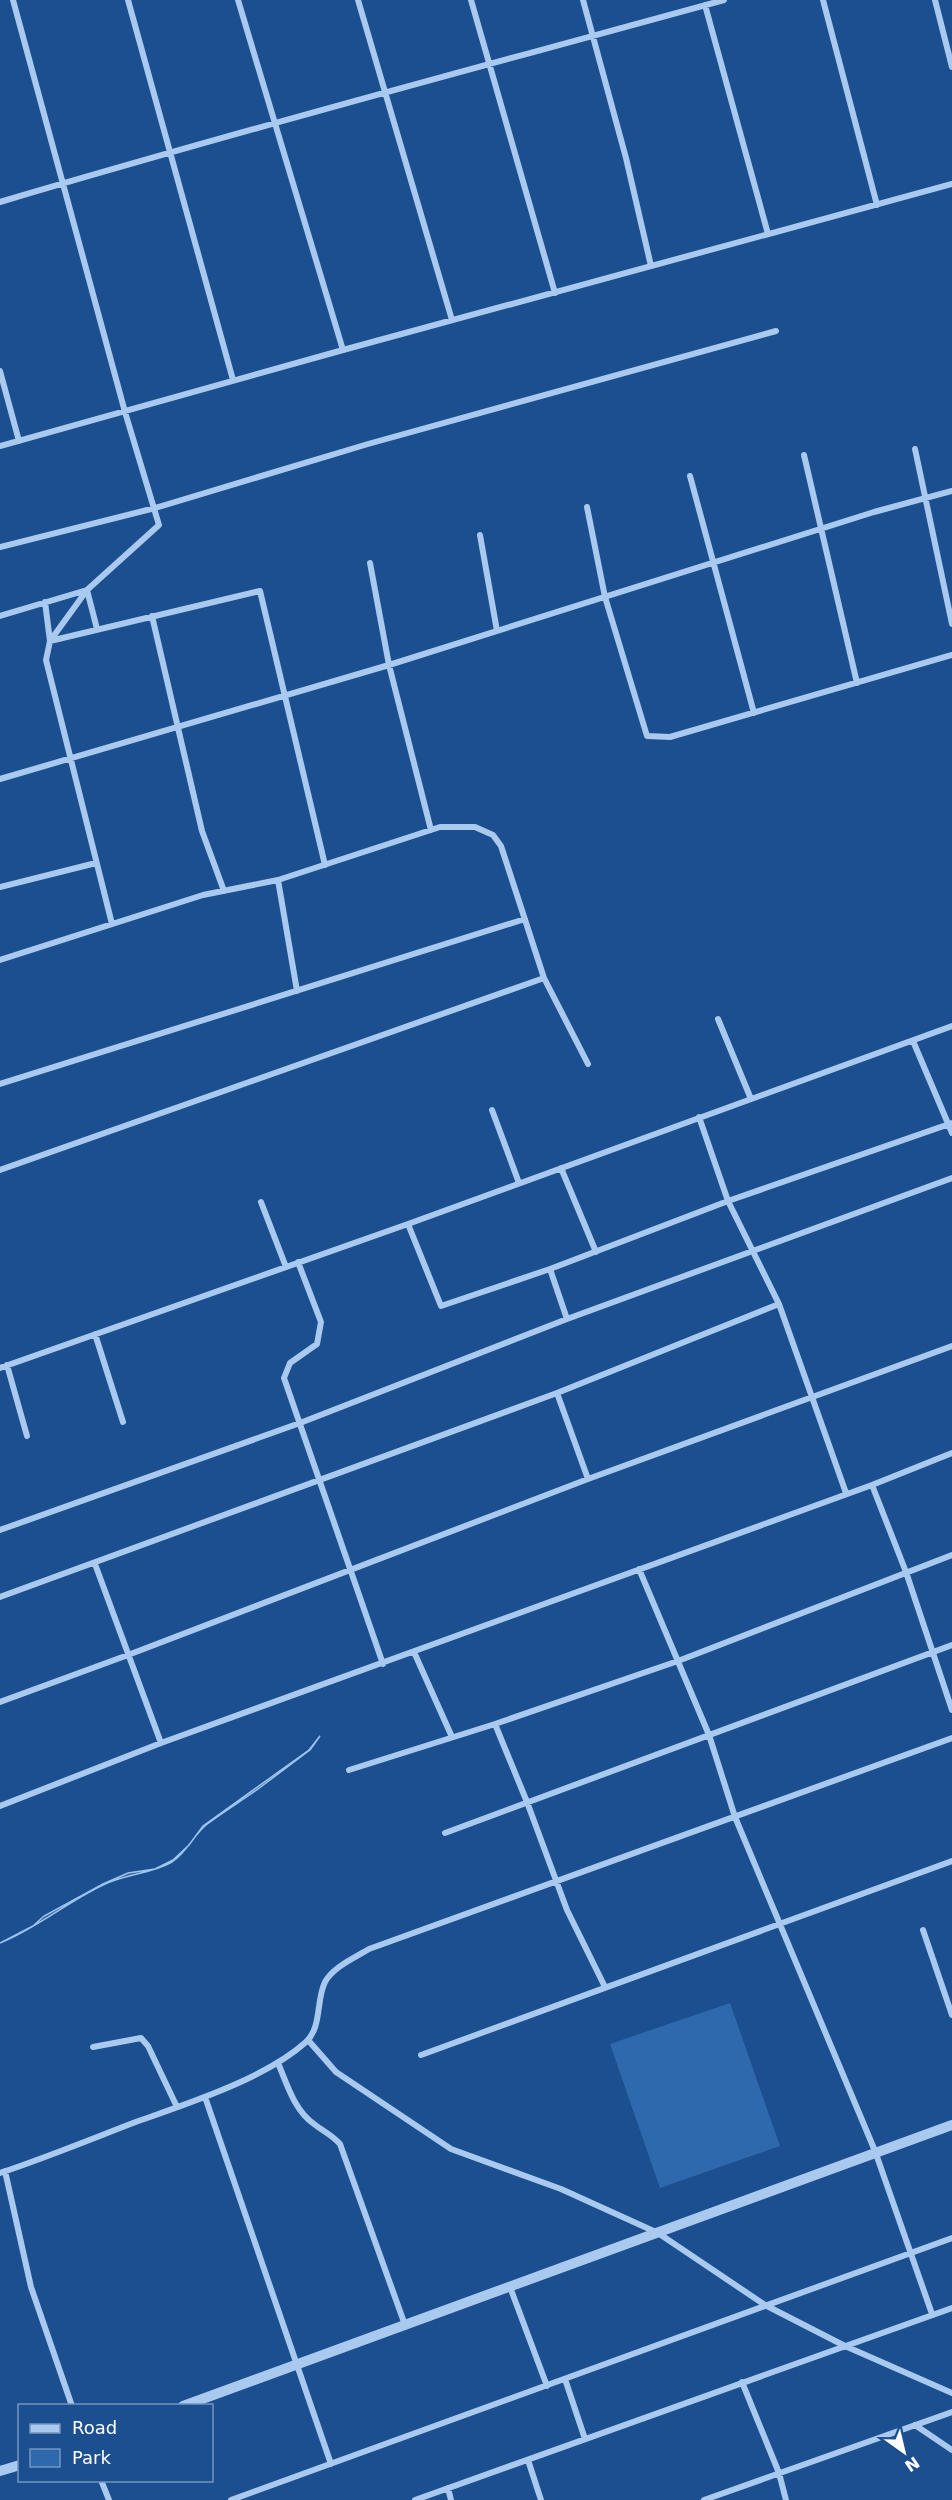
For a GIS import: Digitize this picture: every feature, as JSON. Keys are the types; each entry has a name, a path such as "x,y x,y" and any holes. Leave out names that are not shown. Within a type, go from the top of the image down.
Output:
{"street":[{"path":"13,0 125,412 159,525 87,590 50,641"},
{"path":"128,0 233,380"},
{"path":"238,0 343,350"},
{"path":"358,0 452,320"},
{"path":"471,0 555,293"},
{"path":"583,0 651,266"},
{"path":"0,202 276,122 386,94 724,0"},
{"path":"823,0 877,205"},
{"path":"935,0 952,67"},
{"path":"705,5 768,234"},
{"path":"0,446 233,380 952,184"},
{"path":"0,547 155,508 368,444 776,332"},
{"path":"0,371 19,441"},
{"path":"915,448 952,624"},
{"path":"804,455 857,683"},
{"path":"690,476 754,712"},
{"path":"0,779 72,760 284,696 821,528 952,491"},
{"path":"586,507 605,597 647,736 670,737 952,655"},
{"path":"480,535 497,630"},
{"path":"370,563 389,664 431,830"},
{"path":"0,616 87,590"},
{"path":"87,590 97,630"},
{"path":"50,641 260,591 326,865"},
{"path":"45,602 50,641 46,660 111,924"},
{"path":"152,616 202,831 224,891"},
{"path":"0,960 203,895 278,880 440,827 475,827 493,835 501,846 544,978 588,1064"},
{"path":"0,887 96,863"},
{"path":"278,880 297,991"},
{"path":"0,1084 525,919"},
{"path":"0,1170 544,978"},
{"path":"718,1019 751,1099"},
{"path":"0,1368 408,1224 952,1026"},
{"path":"913,1041 952,1133"},
{"path":"492,1110 519,1184"},
{"path":"699,1118 728,1201 779,1304 846,1493"},
{"path":"408,1224 441,1306 550,1269 728,1201 950,1124"},
{"path":"561,1168 596,1252"},
{"path":"0,1530 300,1423 567,1319 952,1178"},
{"path":"261,1202 286,1267"},
{"path":"298,1262 321,1322 317,1344 290,1364 284,1378 383,1664"},
{"path":"550,1269 567,1319"},
{"path":"0,1597 557,1394 779,1304"},
{"path":"95,1334 123,1422"},
{"path":"0,1702 588,1479 952,1346"},
{"path":"8,1365 27,1436"},
{"path":"557,1394 588,1479"},
{"path":"0,1806 161,1743 872,1485 952,1453"},
{"path":"872,1485 906,1572 952,1710"},
{"path":"349,1770 495,1724 678,1661 952,1555"},
{"path":"95,1564 161,1743"},
{"path":"639,1569 709,1735 735,1817 875,2151 932,2314"},
{"path":"445,1833 952,1645"},
{"path":"414,1652 452,1737"},
{"path":"495,1724 582,1944 605,1987"},
{"path":"71,2404 31,2287 2,2172 205,2097 278,2063 308,2040 316,2024 319,1999 326,1979 369,1949 952,1738"},
{"path":"421,2055 952,1861"},
{"path":"923,1930 952,2014"},
{"path":"93,2047 141,2038 148,2046 177,2107"},
{"path":"308,2040 336,2072 451,2148 561,2189 658,2233 765,2305 845,2346 952,2392"},
{"path":"278,2063 298,2108 314,2124 330,2132 340,2144 405,2325"},
{"path":"205,2097 331,2464"},
{"path":"188,2404 658,2233 875,2151 952,2125"},
{"path":"231,2500 952,2238"},
{"path":"510,2287 547,2386"},
{"path":"416,2500 952,2308"},
{"path":"565,2379 585,2439"},
{"path":"742,2382 786,2500"},
{"path":"704,2500 952,2412"},
{"path":"915,2425 952,2450"},
{"path":"940,2442 952,2442"},
{"path":"528,2460 541,2500"},
{"path":"0,2471 18,2466"},
{"path":"101,2482 109,2500"},
{"path":"448,2488 452,2500"}],"green space":[{"path":"730,2003 780,2146 660,2188 610,2044"}],"shaded area":[{"path":"320,1736 310,1750 206,1825 194,1839 203,1826 309,1750"},
{"path":"189,1845 172,1862 155,1869 173,1860"},
{"path":"155,1869 103,1885 27,1930 0,1943 33,1926 44,1916 103,1884 128,1873"}]}
